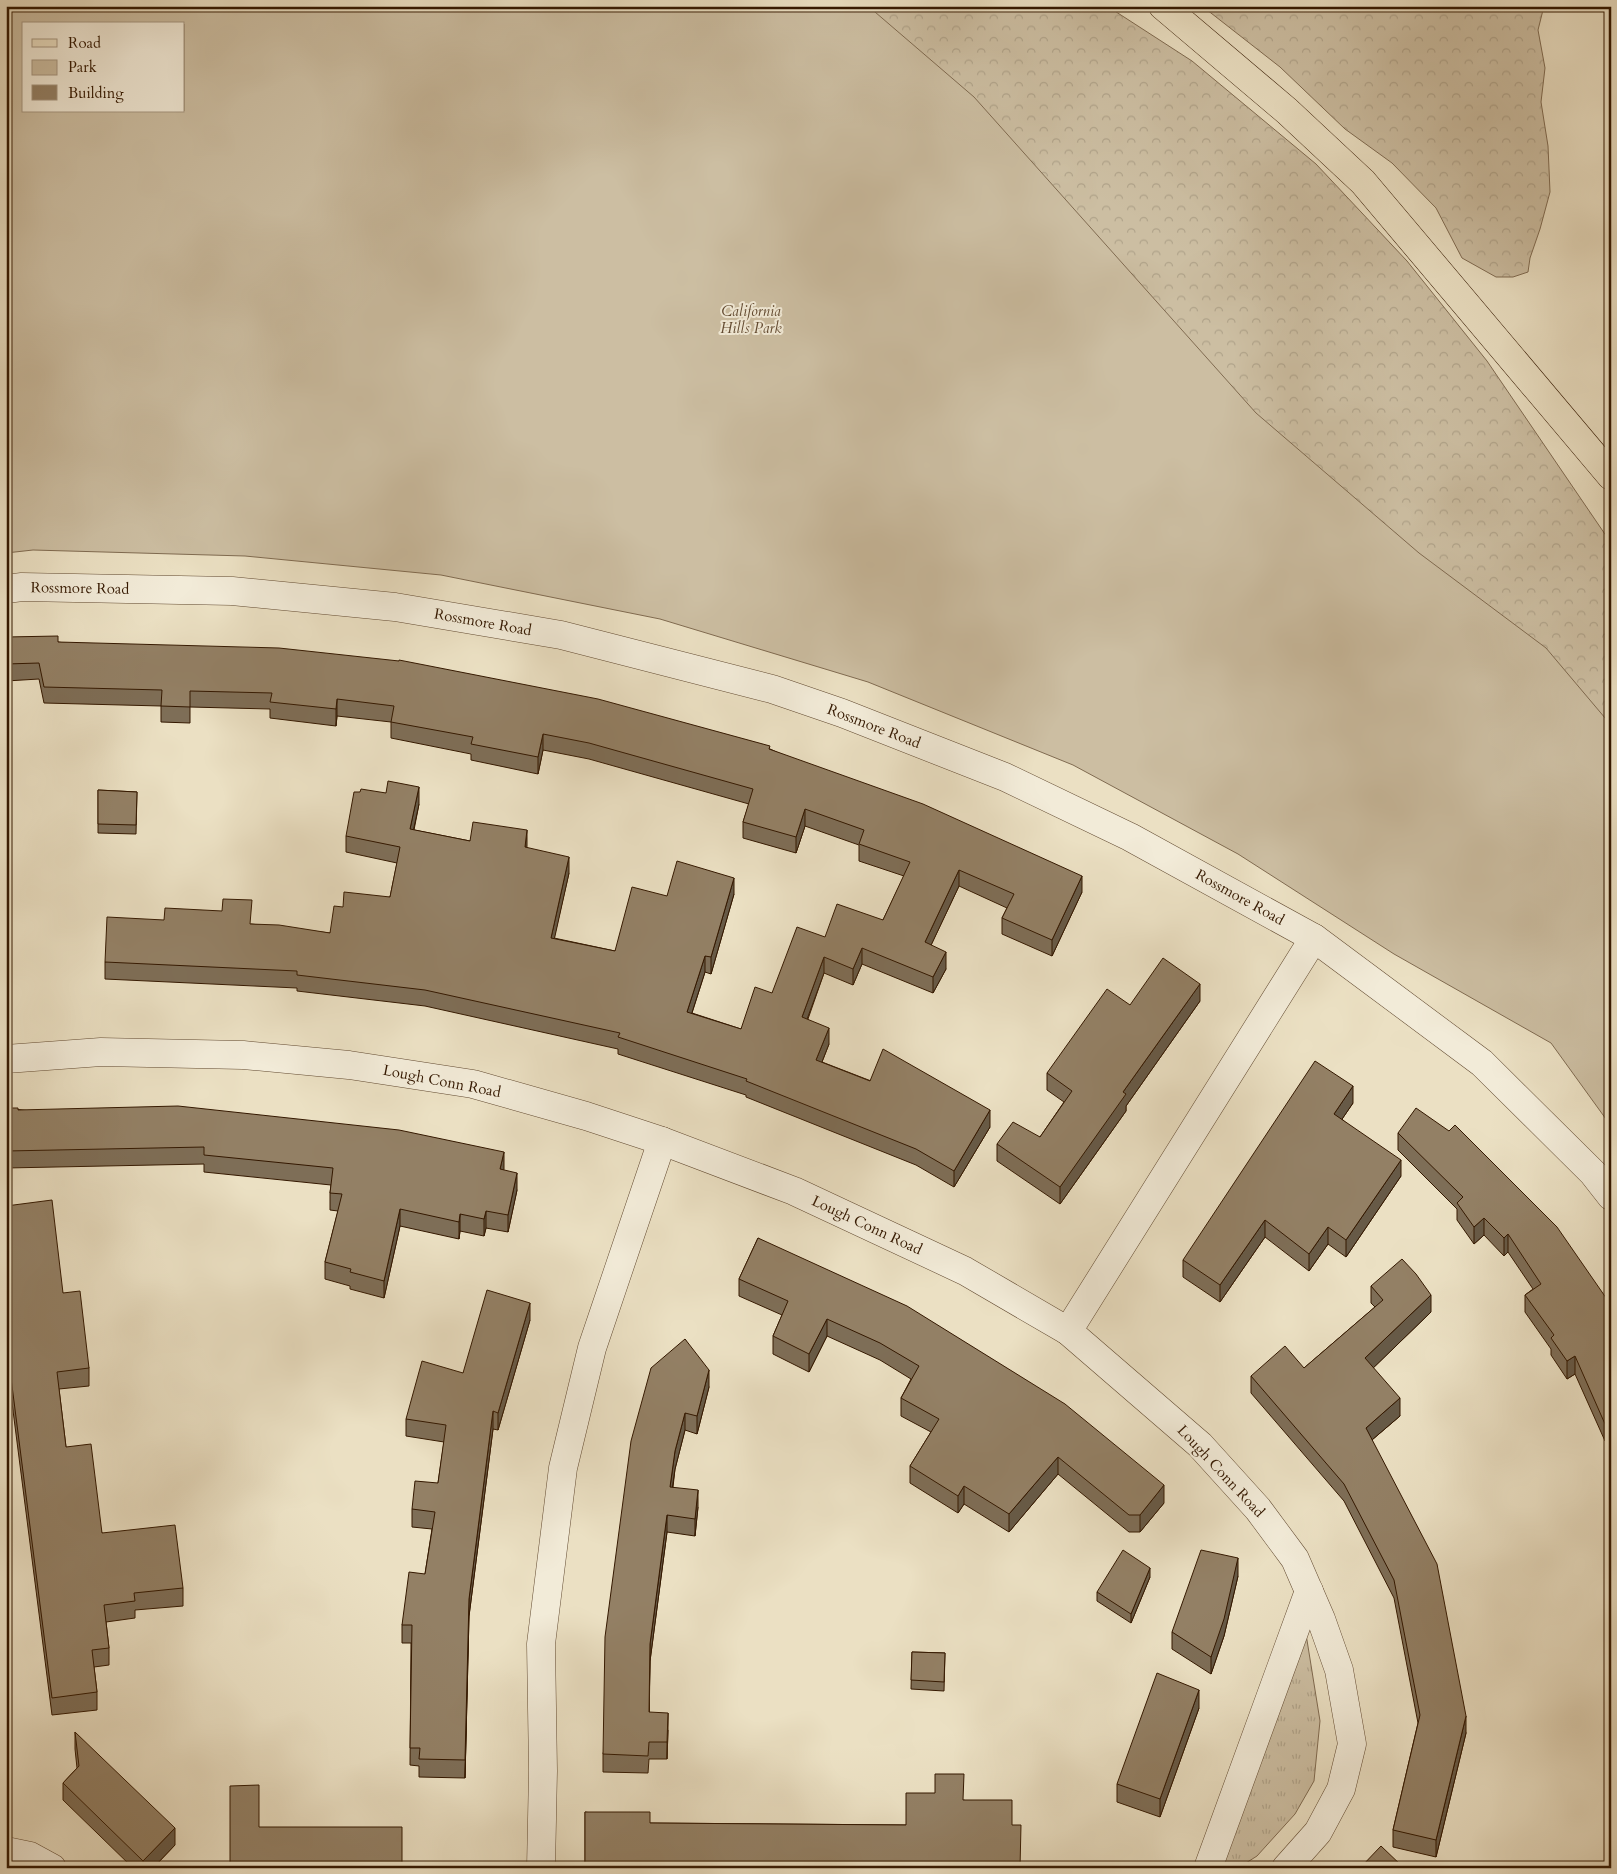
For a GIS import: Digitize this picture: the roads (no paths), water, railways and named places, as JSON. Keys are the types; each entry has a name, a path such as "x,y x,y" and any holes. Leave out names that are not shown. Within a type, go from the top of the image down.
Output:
{"main road":[{"path":"1163,6 1287,111 1363,182 1611,476"}],"street":[{"name":"Rossmore Road","path":"6,588 232,590 395,607 561,635 772,689 842,713 1005,777 1130,836 1314,938 1482,1063 1593,1173 1611,1196"},
{"path":"1068,1331 1314,938"},
{"name":"Lough Conn Road","path":"6,1058 101,1052 243,1056 348,1065 473,1084 586,1116 662,1141 794,1190 965,1271 1068,1331 1200,1445 1258,1509 1295,1559 1321,1619 1339,1670 1352,1744 1341,1789 1318,1832 1286,1868"},
{"path":"541,1868 543,1771 542,1644 563,1468 592,1348 662,1141"},
{"path":"1208,1868 1309,1592"},
{"path":"6,1852 30,1856 52,1868"}],"park label":[{"name":"California Hills Park","path":"751,320"}]}
